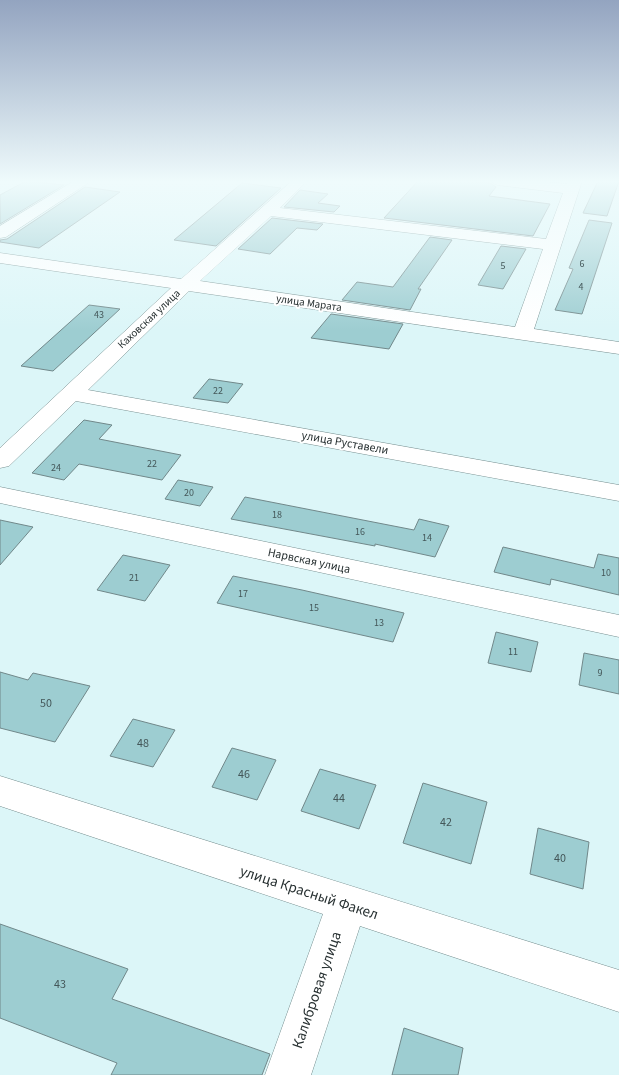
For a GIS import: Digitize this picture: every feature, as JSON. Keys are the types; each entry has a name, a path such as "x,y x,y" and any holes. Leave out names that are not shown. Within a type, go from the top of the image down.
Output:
{"street":[{"name":"Каховская улица","path":"0,461 185,285 245,231"},
{"path":"437,231 553,245"},
{"path":"522,334 558,231"},
{"name":"улица Марата","path":"0,258 619,348"},
{"name":"улица Руставели","path":"70,393 619,493"},
{"name":"Нарвская улица","path":"0,495 619,626"},
{"name":"улица Красный Факел","path":"0,791 346,905 619,991"},
{"name":"Калибровая улица","path":"288,1075 346,905"}],"building":[{"path":"19,231 63,231 39,248 0,242 0,240 7,239"},
{"path":"185,231 233,231 216,246 174,240"},
{"path":"258,231 294,231 270,254 238,249"},
{"path":"493,231 536,231 533,236"},
{"path":"584,231 609,231 582,314 555,310 573,269 569,268"},
{"path":"430,237 452,240 418,289 421,289 410,310 342,300 357,282 393,287"},
{"path":"501,246 526,249 503,289 478,285"},
{"path":"89,305 120,309 53,371 21,366"},
{"path":"331,314 403,324 389,349 311,338"},
{"path":"209,379 243,384 228,403 193,398"},
{"path":"84,420 112,425 99,439 181,455 162,480 79,464 64,480 32,473"},
{"path":"178,480 213,487 200,506 165,499"},
{"path":"245,497 414,530 419,519 449,526 435,557 375,544 375,546 231,519"},
{"path":"0,520 33,527 0,565"},
{"path":"503,547 594,568 598,554 619,558 619,595 551,579 550,585 494,572"},
{"path":"123,555 170,565 145,601 97,590"},
{"path":"233,576 404,613 393,642 217,603"},
{"path":"496,632 538,642 531,672 488,663"},
{"path":"584,653 619,660 619,694 579,685"},
{"path":"0,672 28,680 33,673 90,686 55,742 0,728"},
{"path":"133,719 175,730 153,767 110,756"},
{"path":"232,748 276,760 257,800 212,787"},
{"path":"320,769 376,785 359,829 301,811"},
{"path":"423,783 487,802 471,864 403,843"},
{"path":"538,828 589,842 583,889 530,874"},
{"path":"0,924 128,969 112,999 270,1054 262,1075 111,1075 117,1063 0,1018"},
{"path":"404,1028 463,1048 458,1075 392,1075"}]}
